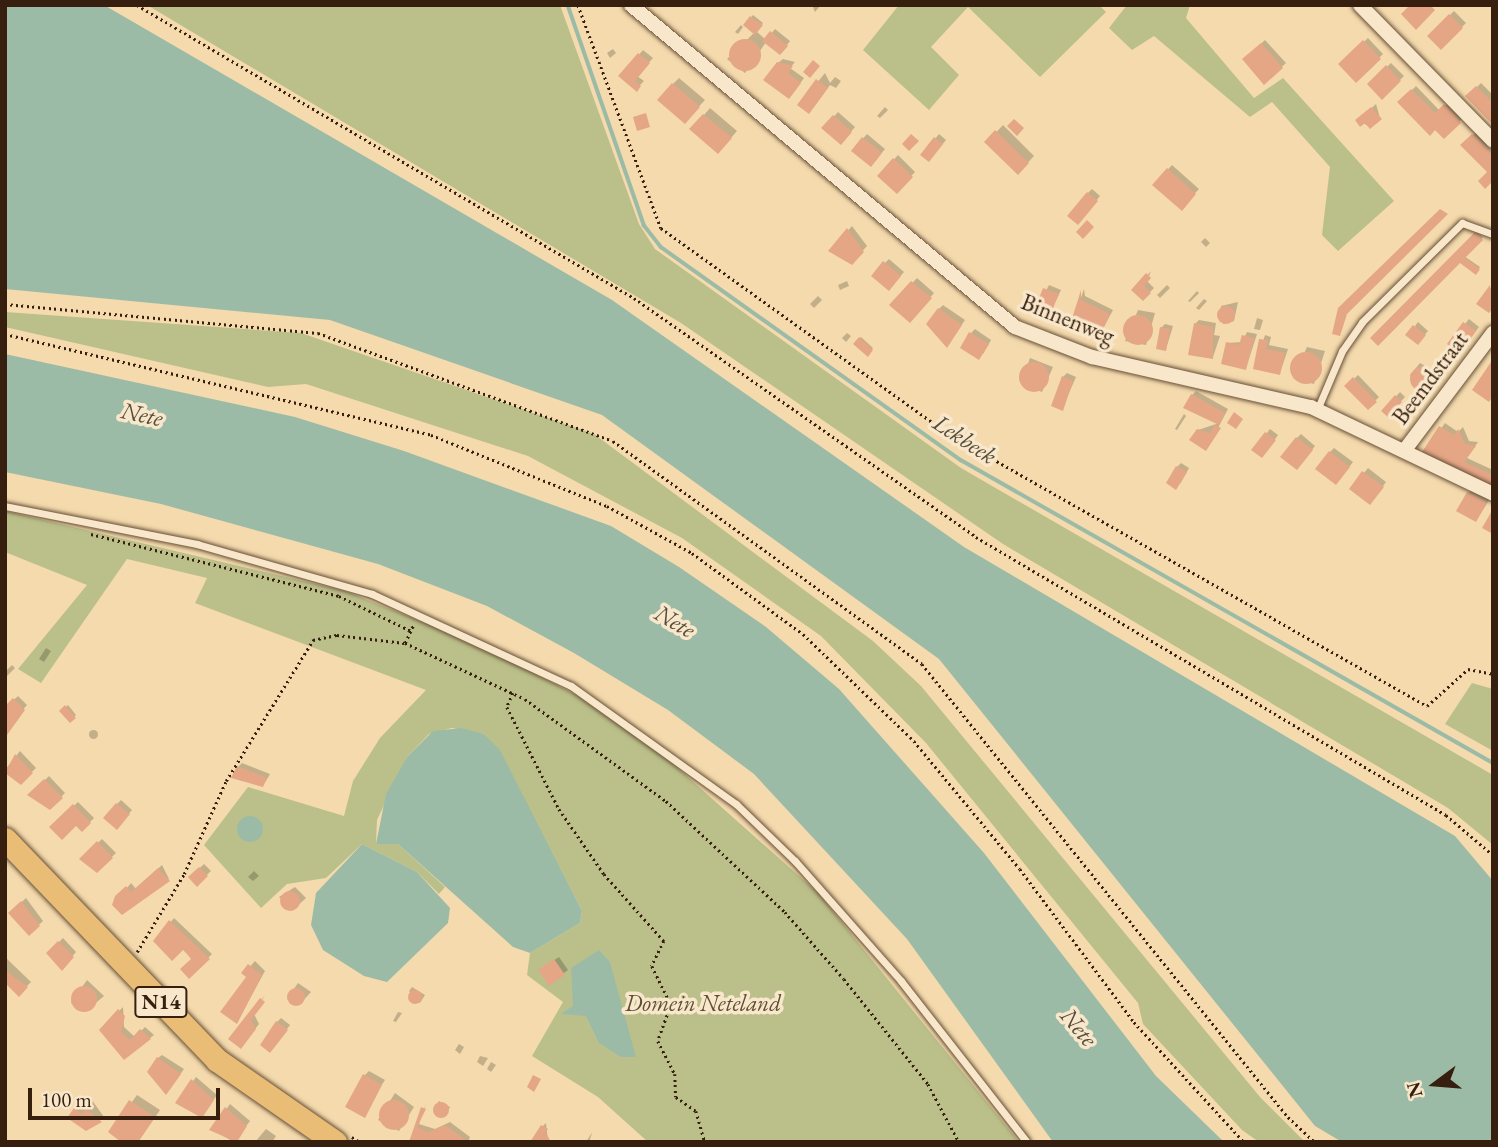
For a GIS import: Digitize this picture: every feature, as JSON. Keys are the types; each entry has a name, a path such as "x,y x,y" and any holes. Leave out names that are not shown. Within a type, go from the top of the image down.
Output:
{"main road":[{"name":"N14","path":"5,839 217,1060 308,1136 335,1142"}],"street":[{"name":"Binnenweg","path":"631,5 1015,327 1092,357 1317,410 1493,494"},
{"path":"1360,5 1493,141"},
{"name":"Beemdstraat","path":"1404,451 1493,333"}],"lane":[{"path":"1317,410 1342,351 1362,322 1462,223 1493,234"},
{"path":"5,506 197,544 372,594 571,686 736,804 795,861 901,981 1027,1142"}],"path":[{"path":"137,5 634,298 976,537 1446,815 1493,855"},
{"path":"578,5 661,228 979,452 1427,706 1468,669 1493,674"},
{"path":"5,304 318,333 613,441 922,664 1288,1117 1315,1142"},
{"path":"5,334 431,435 607,506 692,552 803,634 914,741 1020,869 1133,1022 1210,1112 1244,1142"},
{"path":"156,549 338,596 411,631 405,643"},
{"path":"127,966 184,874 226,781 313,640 337,635 405,643 513,693 666,801 785,912 928,1084 959,1142"},
{"path":"513,693 507,707 559,809 604,874 664,941 652,966 671,1004 658,1041 675,1074 676,1097 696,1111 705,1142"}],"green space":[{"path":"147,5 560,5 639,224 655,249 961,468 1493,775 1493,845 1448,808 1003,544 681,323"},
{"path":"899,5 1099,5 1106,12 1040,77 968,7 931,47 959,75 929,110 863,50"},
{"path":"1127,5 1190,5 1186,18 1254,98 1283,78 1394,201 1338,251 1322,235 1330,167 1272,102 1250,117 1154,36 1132,50 1109,28"},
{"path":"5,312 301,333 594,434 873,641 921,686 1260,1097 1305,1142 1259,1142 1242,1130 1143,1024 1138,1003 926,743 821,636 682,538 528,456 306,384 268,387 5,327"},
{"name":"Domein Neteland","path":"5,511 345,591 479,645 578,696 662,754 818,893 1019,1142 648,1142 598,1097 532,1056 563,1002 527,975 530,953 580,923 582,911 507,766 484,734 452,728 429,734 407,757 377,820 376,844 398,844 445,887 439,894 417,872 362,844 326,878 287,884 261,908 204,845 248,787 344,816 353,781 380,738 426,690 195,603 207,578 127,559 41,683 18,669 87,585 5,552"},
{"path":"1472,683 1493,689 1493,751 1445,724"}],"water":[{"path":"5,5 104,5 612,300 964,547 1455,836 1493,881 1493,1142 1342,1142 1315,1126 939,659 602,415 330,320 5,289"},
{"name":"Nete","path":"5,354 295,417 404,451 611,526 679,567 766,627 839,689 984,853 1156,1076 1224,1142 1053,1142 907,939 754,774 668,710 574,653 487,606 378,564 161,504 5,472"},
{"path":"462,728 484,734 500,750 582,911 580,923 530,953 513,947 398,844 376,844 386,794 407,757 433,731"},
{"path":"250,816 259,820 263,829 259,838 250,842 241,838 237,829 241,820"},
{"path":"362,844 417,872 450,908 448,923 387,982 364,976 323,950 311,925 316,893"},
{"path":"599,950 610,962 636,1057 621,1057 599,1043 586,1016 561,1014 573,1006 571,968"}],"building":[{"path":"1410,5 1430,5 1435,10 1416,30 1401,14"},
{"path":"1449,14 1463,28 1441,50 1427,36"},
{"path":"750,16 763,25 755,35 743,25"},
{"path":"770,31 788,46 780,55 762,41"},
{"path":"745,39 757,43 761,55 757,67 745,71 733,67 729,55 733,43"},
{"path":"1363,40 1381,59 1356,83 1338,64"},
{"path":"1261,43 1283,68 1264,85 1242,59"},
{"path":"638,53 650,63 635,81 641,86 637,92 618,76"},
{"path":"813,60 820,66 810,78 803,72"},
{"path":"777,62 793,66 788,73 801,83 789,99 763,80"},
{"path":"1386,65 1401,81 1382,100 1367,84"},
{"path":"816,79 828,88 809,114 797,105"},
{"path":"672,83 700,107 685,124 657,100"},
{"path":"1476,86 1493,103 1493,125 1465,96"},
{"path":"1411,89 1435,113 1444,104 1461,123 1444,139 1435,130 1430,136 1397,102"},
{"path":"1371,107 1382,119 1370,129 1365,123 1360,127 1355,120"},
{"path":"646,113 650,127 637,131 633,117"},
{"path":"703,114 732,138 718,154 689,129"},
{"path":"833,115 852,132 841,145 821,128"},
{"path":"1014,119 1024,128 1017,136 1007,126"},
{"path":"995,130 1029,163 1018,175 984,142"},
{"path":"911,134 919,141 909,151 902,144"},
{"path":"1472,134 1493,155 1493,181 1485,189 1478,181 1487,172 1460,145"},
{"path":"862,137 882,153 871,167 851,151"},
{"path":"934,137 943,144 929,162 920,155"},
{"path":"893,158 913,177 897,194 877,176"},
{"path":"1167,168 1196,194 1182,211 1152,185"},
{"path":"1087,192 1098,201 1078,225 1067,216"},
{"path":"1440,209 1448,214 1347,314 1340,336 1332,334 1338,308"},
{"path":"1087,220 1094,227 1083,239 1076,232"},
{"path":"847,228 864,252 852,265 828,251"},
{"path":"1475,232 1483,240 1465,258 1480,269 1476,275 1460,263 1378,346 1370,338"},
{"path":"883,261 901,276 889,291 871,276"},
{"path":"1146,273 1151,278 1144,286 1151,293 1143,301 1131,290"},
{"path":"911,281 932,298 910,323 889,305"},
{"path":"1490,285 1493,308 1489,313 1476,304"},
{"path":"1043,288 1059,294 1050,315 1035,309"},
{"path":"1081,290 1081,300 1110,314 1099,338 1070,325"},
{"path":"1226,306 1234,311 1235,315 1230,323 1226,324 1218,319 1217,315 1222,307"},
{"path":"938,308 962,325 947,348 926,324"},
{"path":"1138,315 1149,319 1153,330 1149,341 1138,345 1127,341 1123,330 1127,319"},
{"path":"1463,322 1476,331 1460,353 1447,344"},
{"path":"1194,323 1213,327 1213,359 1188,355"},
{"path":"1413,325 1426,335 1418,345 1405,335"},
{"path":"1160,327 1170,329 1166,351 1156,349"},
{"path":"969,332 989,344 979,360 960,348"},
{"path":"1242,335 1254,338 1246,370 1221,364 1226,342 1239,345"},
{"path":"859,337 873,350 868,357 853,344"},
{"path":"1259,339 1268,340 1266,349 1285,353 1280,375 1253,369"},
{"path":"1306,352 1317,357 1322,368 1317,379 1306,384 1295,379 1290,368 1295,357"},
{"path":"1493,359 1493,396 1489,402 1472,390"},
{"path":"1034,362 1040,363 1048,371 1048,383 1040,391 1034,392 1028,391 1020,383 1019,377 1020,371 1028,363"},
{"path":"1422,367 1431,370 1434,379 1431,388 1422,391 1413,388 1410,379 1413,370"},
{"path":"1062,376 1073,381 1063,411 1051,406"},
{"path":"1353,377 1377,402 1368,410 1344,386"},
{"path":"1191,394 1225,413 1219,425 1183,408"},
{"path":"1395,395 1402,402 1388,417 1381,411"},
{"path":"1234,412 1243,419 1236,429 1227,423"},
{"path":"1215,425 1221,428 1206,451 1189,440 1197,429 1210,433"},
{"path":"1439,426 1454,435 1458,429 1465,444 1476,446 1464,462 1493,475 1493,486 1422,452"},
{"path":"1265,432 1276,440 1262,458 1251,450"},
{"path":"1296,437 1313,450 1297,470 1280,457"},
{"path":"1329,451 1350,467 1336,485 1315,469"},
{"path":"1176,466 1187,472 1176,490 1166,483"},
{"path":"1362,471 1384,487 1370,505 1349,489"},
{"path":"1467,492 1487,503 1476,522 1456,511"},
{"path":"1493,509 1493,534 1482,528"},
{"path":"13,698 25,710 7,735 5,706"},
{"path":"65,705 76,718 70,723 59,711"},
{"path":"15,754 33,773 21,785 5,773"},
{"path":"237,766 267,778 263,787 231,778"},
{"path":"44,779 63,798 50,810 27,795"},
{"path":"116,803 130,814 117,830 103,818"},
{"path":"73,804 91,823 82,832 76,826 62,840 49,827"},
{"path":"97,841 113,858 97,873 79,859"},
{"path":"199,867 208,876 197,887 188,877"},
{"path":"158,868 170,881 122,915 112,905 115,896 126,886 131,892"},
{"path":"286,891 294,891 300,901 294,911 286,911 280,905 280,897"},
{"path":"21,901 40,926 29,936 8,913"},
{"path":"169,920 210,959 189,979 180,969 191,959 187,954 183,950 172,961 153,941"},
{"path":"58,941 74,957 62,971 46,953"},
{"path":"554,959 565,975 549,986 538,970"},
{"path":"248,964 262,975 237,1024 220,1012 246,977 241,973"},
{"path":"5,970 28,987 19,997 5,983"},
{"path":"84,986 93,990 97,999 93,1008 84,1012 75,1008 71,999 75,990"},
{"path":"296,988 302,991 305,997 302,1003 296,1006 290,1003 287,997 290,991"},
{"path":"415,990 420,992 420,1002 415,1004 410,1002 408,997 410,992"},
{"path":"260,998 265,1002 251,1020 256,1029 241,1049 228,1039"},
{"path":"118,1009 125,1016 121,1032 130,1040 140,1029 151,1039 124,1060 99,1030"},
{"path":"276,1021 288,1030 270,1053 260,1045"},
{"path":"157,1057 181,1074 166,1095 147,1072"},
{"path":"363,1074 382,1085 365,1118 345,1107"},
{"path":"533,1075 541,1079 534,1092 527,1087"},
{"path":"191,1079 214,1100 202,1118 175,1103"},
{"path":"129,1100 155,1117 138,1142 121,1142 108,1132"},
{"path":"394,1100 405,1104 409,1115 405,1126 394,1130 383,1126 379,1115 383,1104"},
{"path":"441,1102 449,1110 441,1118 433,1110"},
{"path":"225,1107 247,1126 237,1142 209,1130"},
{"path":"421,1107 426,1109 417,1127 429,1132 445,1125 468,1142 409,1142"},
{"path":"74,1108 82,1114 86,1109 102,1122 86,1131 67,1118"},
{"path":"541,1125 548,1129 541,1139 546,1133 551,1142 530,1142"}],"waterway":[{"name":"Lekbeek","path":"568,5 644,225 661,247 961,460 1493,763"}]}
